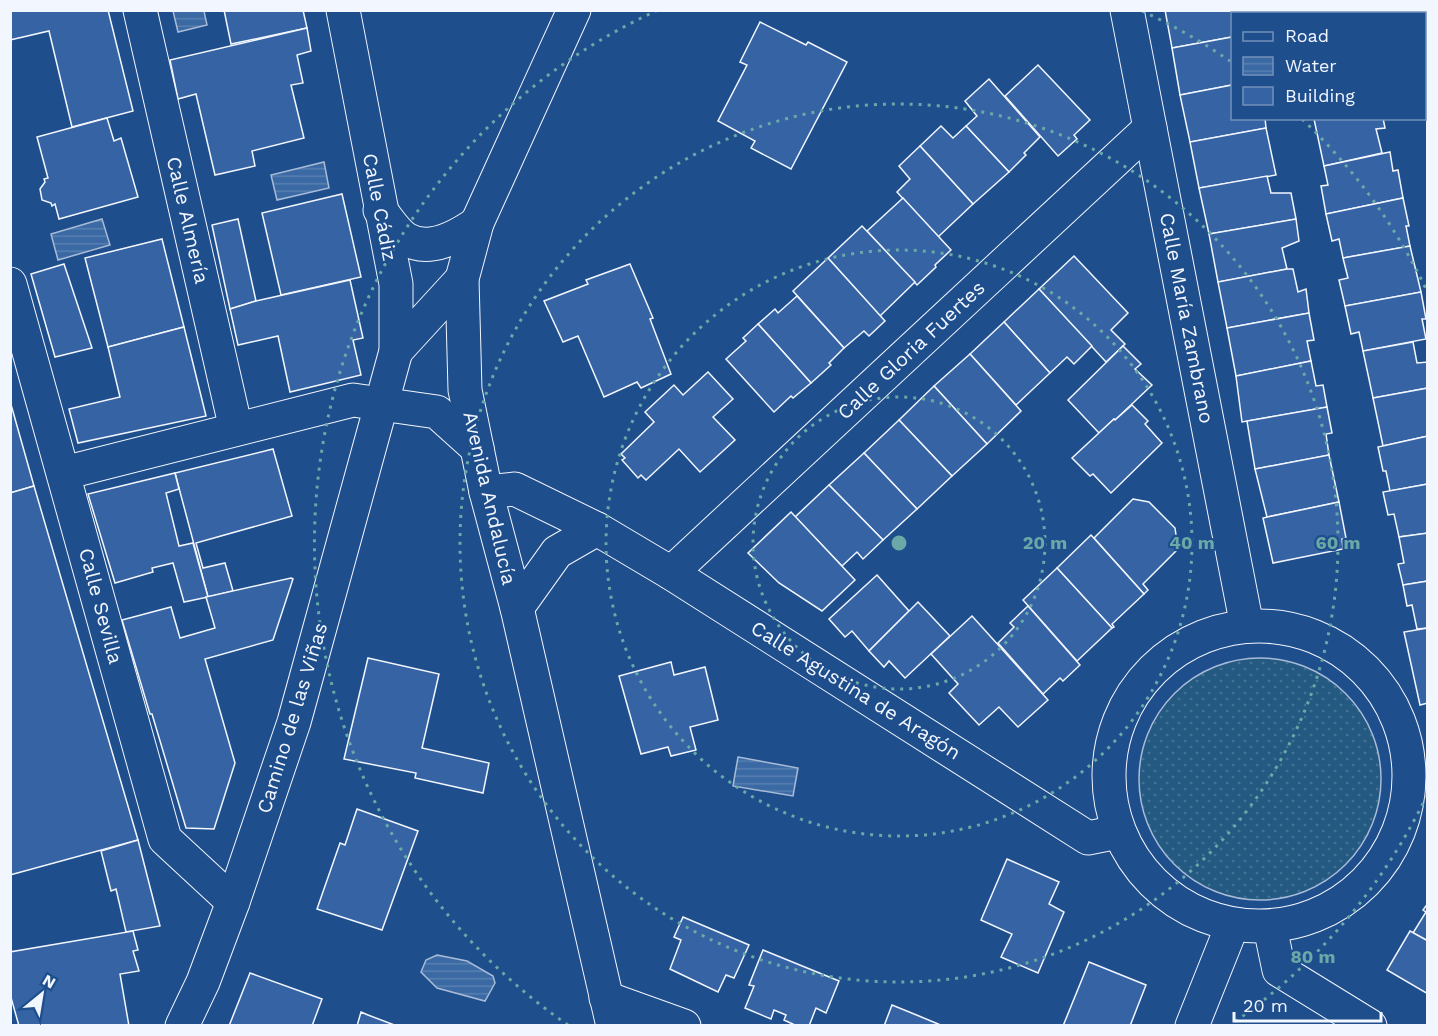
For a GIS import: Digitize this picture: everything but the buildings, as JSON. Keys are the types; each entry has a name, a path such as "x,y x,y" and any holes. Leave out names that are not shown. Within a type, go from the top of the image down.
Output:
{"street":[{"name":"Calle Almería","path":"140,10 236,429"},
{"name":"Calle Cádiz","path":"343,10 396,284 396,351 381,403"},
{"name":"Avenida Andalucía","path":"574,10 477,223 462,279 465,390 486,492 517,608 609,1012 684,1026"},
{"name":"Calle María Zambrano","path":"1127,10 1247,626"},
{"name":"Calle Gloria Fuertes","path":"671,573 1150,128"},
{"path":"380,210 404,238 421,246 455,238 477,223"},
{"path":"396,351 462,279"},
{"name":"Calle Sevilla","path":"10,284 165,839 233,902"},
{"path":"64,473 353,400 437,412 477,448"},
{"name":"Camino de las Viñas","path":"182,1026 203,982 233,902 294,722 381,403"},
{"name":"Calle Agustina de Aragón","path":"486,492 515,489 597,529 671,573 1088,838 1118,832"},
{"path":"517,608 557,552 597,529"},
{"path":"1247,626 1288,628 1331,644 1367,671 1393,707 1418,788 1384,862 1353,895 1314,917 1270,927 1232,926 1183,907 1144,875 1118,832 1107,786 1110,745 1124,706 1148,673 1180,647 1200,637 1247,626"},
{"path":"1191,1026 1232,926"},
{"path":"1270,927 1279,970 1370,1026"}],"shaded area":[{"path":"1248,658 1272,658 1295,663 1317,672 1346,693 1361,712 1372,733 1379,755 1381,779 1379,803 1372,825 1361,846 1346,865 1317,886 1295,895 1272,900 1248,900 1225,895 1203,886 1183,873 1166,856 1153,836 1144,814 1139,791 1139,767 1144,744 1153,722 1166,702 1183,685 1203,672 1225,663"}],"water":[{"path":"173,11 204,11 207,25 178,32"},
{"path":"324,162 329,188 277,200 271,175"},
{"path":"102,219 110,245 58,260 51,234"},
{"path":"738,757 798,768 793,796 733,786"},
{"path":"437,955 467,961 493,976 495,983 485,1001 437,988 421,972 426,960"}]}
